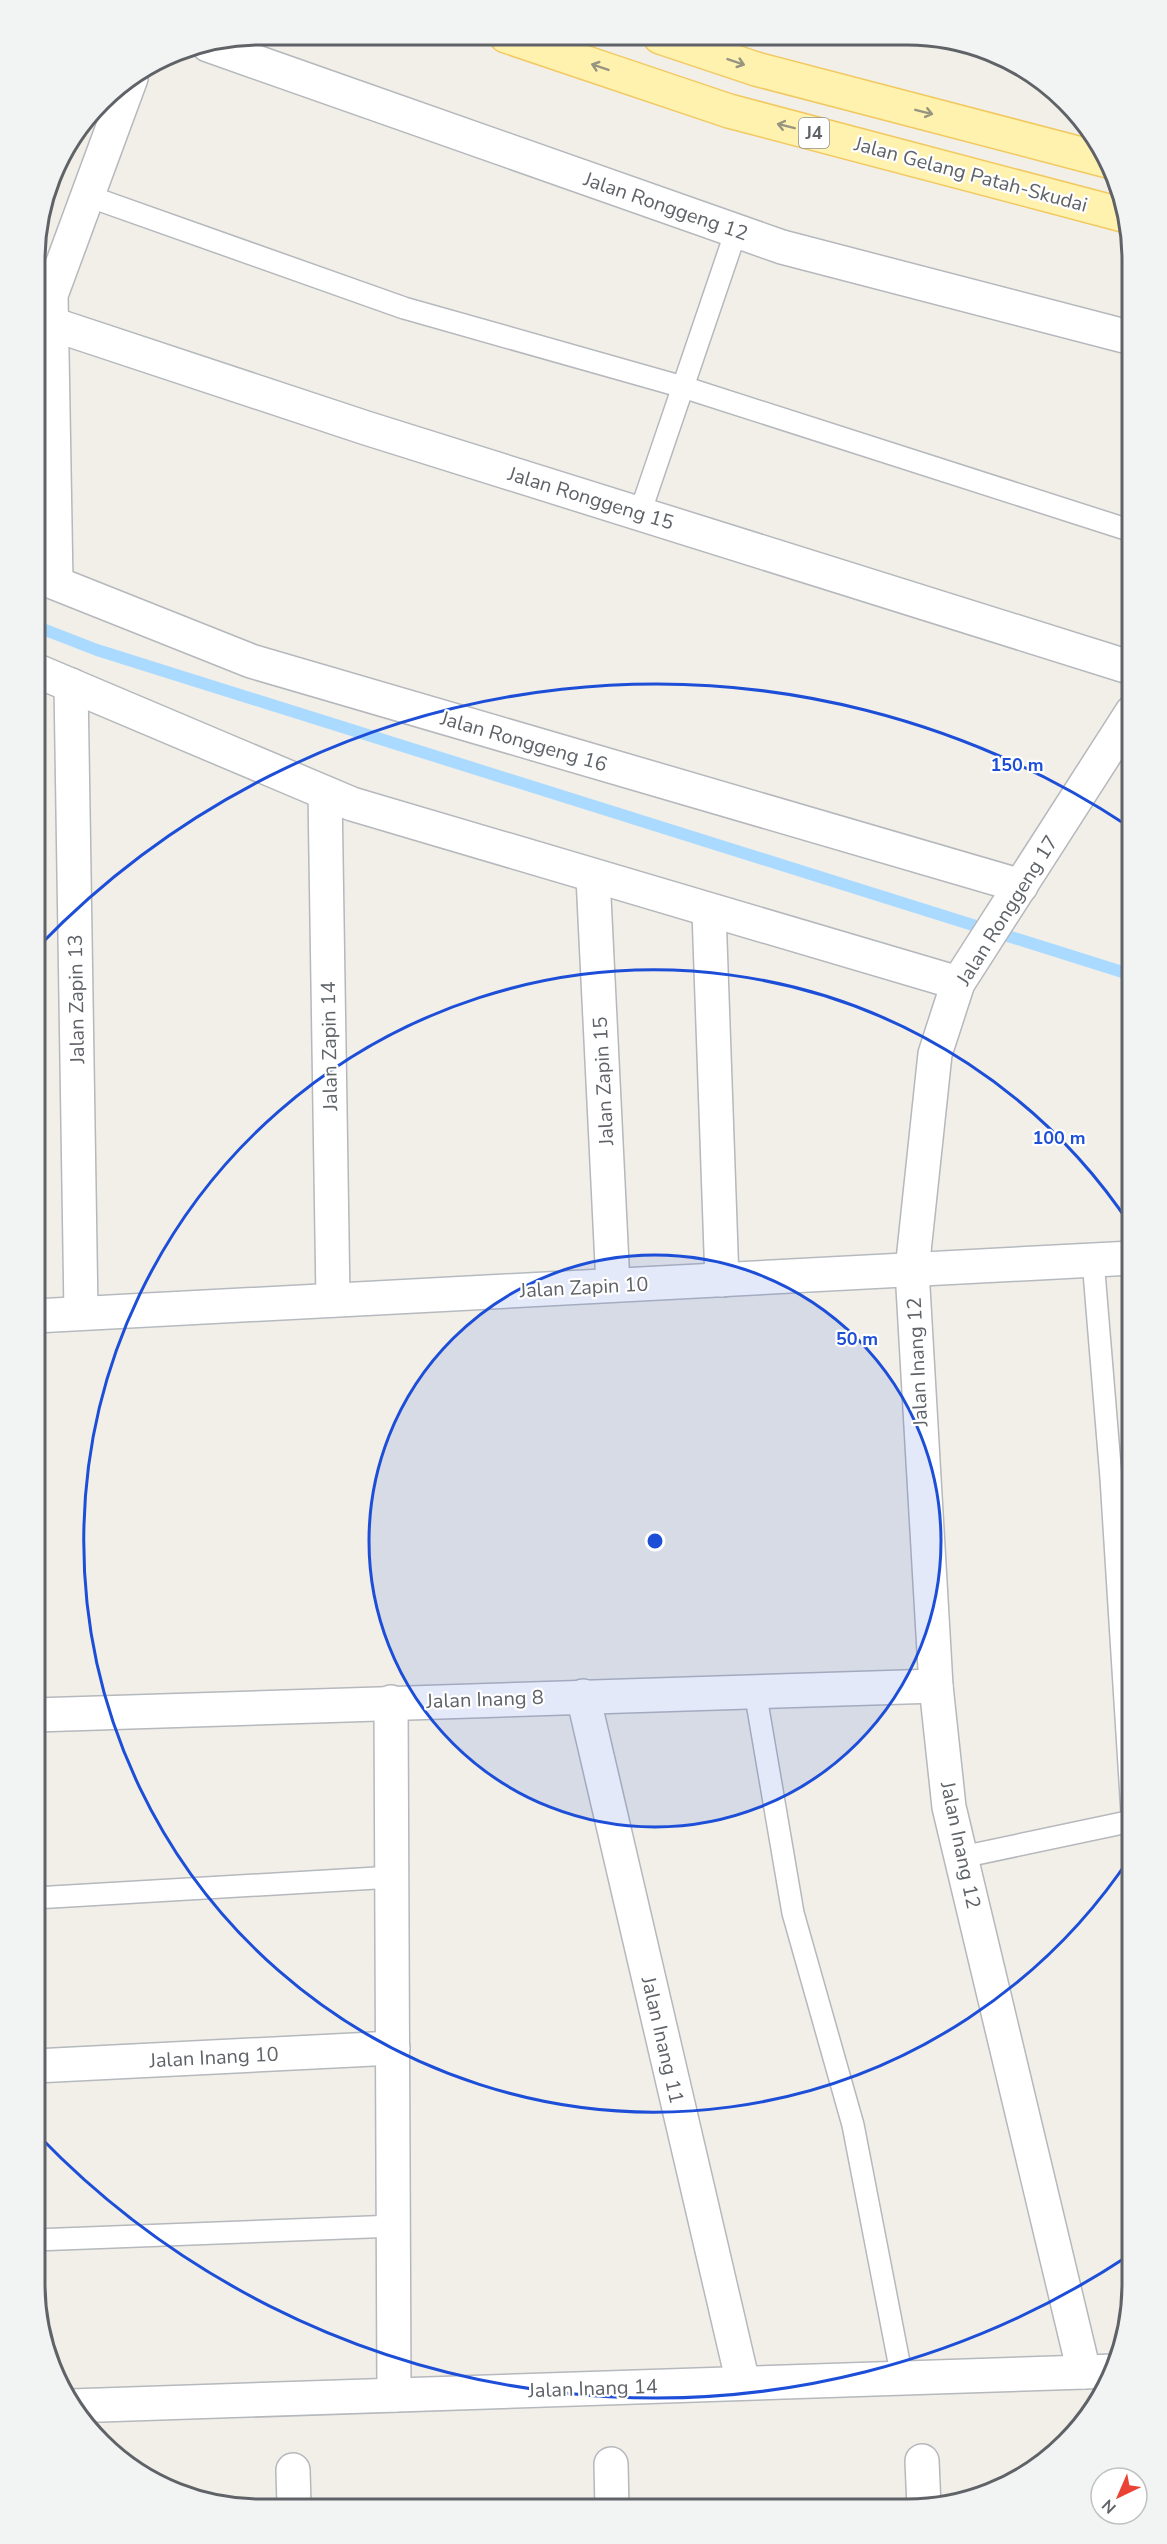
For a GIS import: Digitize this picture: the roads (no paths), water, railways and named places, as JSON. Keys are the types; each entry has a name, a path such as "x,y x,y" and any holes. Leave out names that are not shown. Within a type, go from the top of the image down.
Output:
{"main road":[{"name":"Jalan Gelang Patah-Skudai","path":"533,45 729,111 1117,214"},
{"name":"J4","path":"684,45 756,69 1096,158"}],"street":[{"name":"Jalan Ronggeng 12","path":"219,49 782,247 1122,335"},
{"path":"46,579 51,296 126,92"},
{"name":"Jalan Ronggeng 15","path":"52,324 366,429 1122,665"},
{"name":"Jalan Ronggeng 16","path":"46,579 251,661 1014,897"},
{"path":"45,674 352,804 709,912 958,983"},
{"name":"Jalan Zapin 13","path":"71,685 81,1313"},
{"name":"Jalan Ronggeng 17","path":"912,1270 935,1054 958,983 1122,728"},
{"name":"Jalan Zapin 14","path":"325,793 333,1300"},
{"name":"Jalan Zapin 15","path":"593,877 612,1285"},
{"path":"709,912 722,1280"},
{"name":"Jalan Zapin 10","path":"45,1315 1122,1259"},
{"name":"Jalan Inang 12","path":"912,1270 936,1686 949,1807 1099,2372"},
{"name":"Jalan Inang 8","path":"45,1715 936,1686"},
{"name":"Jalan Inang 11","path":"583,1696 743,2384"},
{"path":"391,1702 394,2395"},
{"name":"Jalan Inang 10","path":"45,2065 393,2048"},
{"name":"Jalan Inang 14","path":"83,2406 1099,2372"},
{"path":"922,2461 924,2499"},
{"path":"611,2464 612,2499"},
{"path":"293,2470 294,2499"}],"lane":[{"path":"88,196 404,308 683,387 1122,528"},
{"path":"640,513 736,231"},
{"path":"1093,1260 1111,1478 1122,1653"},
{"path":"755,1691 793,1913 853,2125 902,2378"},
{"path":"962,1857 1122,1823"},
{"path":"45,1897 393,1877"},
{"path":"45,2240 395,2226"}],"waterway":[{"path":"45,630 97,650 1122,972"}]}
